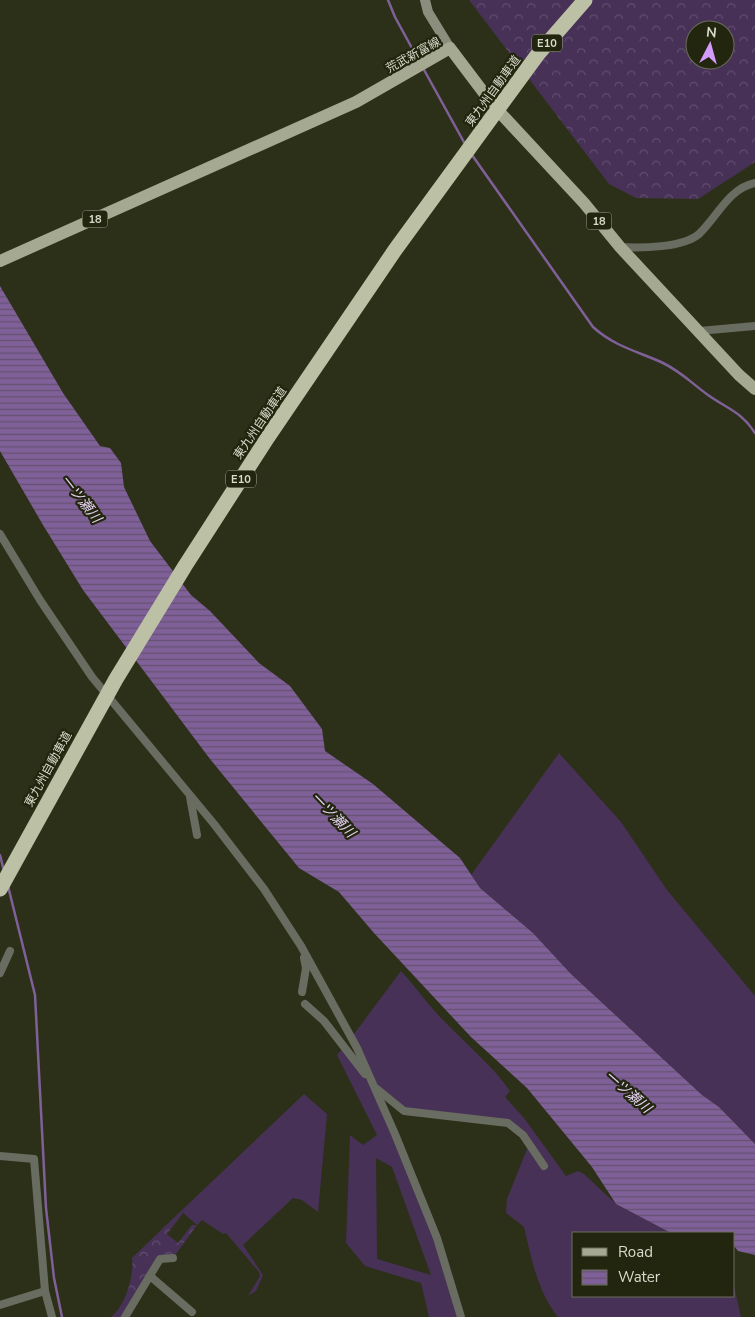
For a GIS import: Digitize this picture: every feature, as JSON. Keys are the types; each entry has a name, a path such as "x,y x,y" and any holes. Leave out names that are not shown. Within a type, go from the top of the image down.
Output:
{"highway":[{"name":"東九州自動車道","path":"0,889 70,760 185,566 394,250 538,54 585,0"}],"main road":[{"path":"424,0 428,12 450,48"},
{"name":"荒武新富線","path":"0,261 190,178 356,102 450,48 493,105 584,202 620,247 755,389"}],"street":[{"path":"620,247 640,248 687,242 699,234 718,209 744,186 755,183"},
{"path":"699,331 755,326"},
{"path":"0,534 40,600 92,677 190,795 264,889 300,946 357,1048 368,1077"},
{"path":"190,795 197,835"},
{"path":"300,946 306,968 302,992"},
{"path":"0,973 10,951"},
{"path":"305,1004 324,1021 352,1060 374,1086 424,1202 461,1317"},
{"path":"374,1086 404,1111 508,1123 523,1135 544,1166"},
{"path":"0,1156 34,1159 45,1291 52,1317"},
{"path":"125,1317 160,1259 173,1258"},
{"path":"150,1276 192,1312"},
{"path":"0,1305 45,1291"}],"green space":[{"path":"469,0 755,0 755,162 698,199 636,198 609,184"},
{"path":"559,753 621,822 667,890 755,996 755,1144 719,1107 702,1095 571,974 533,933 480,888 471,875"},
{"path":"401,971 438,1015 503,1081 510,1091 505,1097 524,1118 566,1176 578,1171 584,1174 616,1204 669,1232 572,1232 572,1297 735,1297 735,1290 741,1317 558,1317 540,1286 524,1227 506,1213 507,1199 529,1144 508,1123 404,1111 375,1087 424,1202 461,1317 429,1317 421,1283 365,1266 346,1243 350,1135 363,1145 377,1135 337,1055 343,1048 367,1076 351,1038","holes":["376,1158 392,1167 431,1275 377,1259"]},
{"path":"304,1094 327,1114 318,1212 302,1200 293,1198 243,1245 263,1275 256,1291 248,1296 260,1276 259,1272 226,1233 223,1234 202,1220 197,1225 181,1211"},
{"path":"181,1211 183,1213 167,1234 178,1243 192,1225 197,1225 173,1258 160,1259 125,1317 111,1317 121,1305 128,1290 132,1273 132,1258"}],"water":[{"name":"一ツ瀬川","path":"0,286 63,393 100,446 110,448 121,463 124,487 150,541 191,595 210,611 259,663 290,686 322,729 325,751 373,784 460,858 480,888 533,933 571,974 702,1095 719,1107 755,1144 755,1255 738,1251 735,1247 735,1232 669,1232 616,1204 592,1167 527,1088 471,1037 374,933 339,892 299,868 210,759 83,590 0,451"}],"waterway":[{"path":"388,0 419,61"},
{"path":"423,68 465,144"},
{"path":"472,155 593,327 617,344 661,362 686,377 708,395 739,415 755,433"},
{"path":"0,855 4,871"},
{"path":"8,886 35,995 46,1208 54,1278 62,1317"}]}
